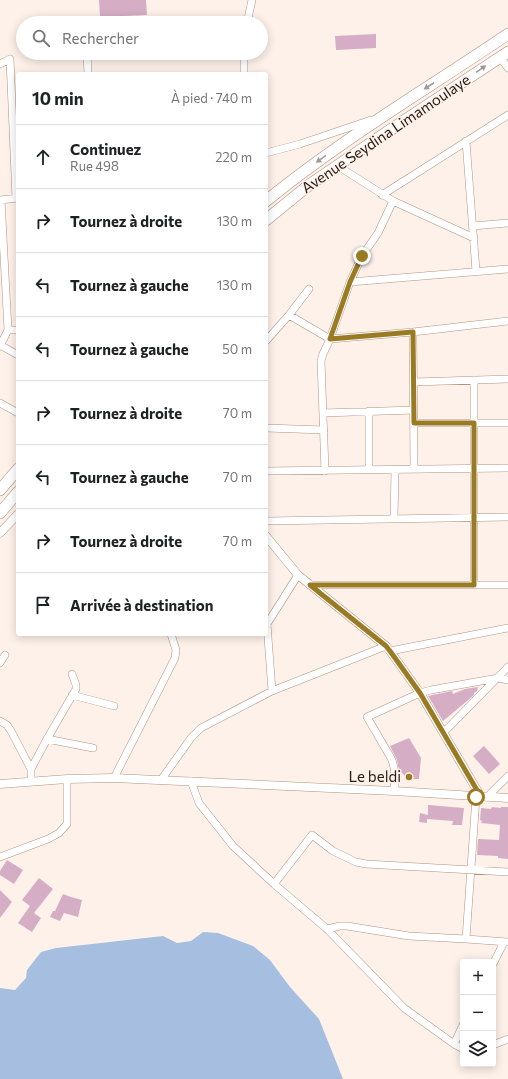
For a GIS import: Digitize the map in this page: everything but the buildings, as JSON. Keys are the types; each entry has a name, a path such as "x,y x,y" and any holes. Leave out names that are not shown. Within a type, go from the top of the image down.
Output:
{"highway":[{"name":"Avenue Seydina Limamoulaye","path":"268,199 318,161 383,116 508,34"},
{"name":"Avenue Seydina Limamoulaye","path":"268,218 309,186 504,54"},
{"path":"0,490 16,471"},
{"path":"0,513 16,494"}],"street":[{"path":"249,16 252,0"},
{"path":"504,54 508,68"},
{"path":"1,62 10,59 16,178"},
{"path":"87,60 88,72"},
{"path":"244,60 244,72"},
{"path":"382,195 508,115"},
{"path":"268,152 300,144 383,116"},
{"path":"466,141 476,271"},
{"path":"338,166 393,201 474,238"},
{"path":"16,198 0,200 8,330 0,346 16,354"},
{"path":"325,471 321,361 350,282 362,256 378,233 393,201"},
{"path":"473,226 508,223"},
{"path":"350,282 508,269"},
{"path":"268,339 309,289"},
{"path":"289,315 330,339 413,332 508,321"},
{"path":"8,330 16,330"},
{"path":"413,332 414,469"},
{"path":"414,382 508,379"},
{"path":"474,380 474,585"},
{"path":"0,403 16,412"},
{"path":"323,413 414,410"},
{"path":"369,411 369,470"},
{"path":"414,423 508,423"},
{"path":"268,428 324,430"},
{"path":"268,471 508,468"},
{"path":"394,519 395,470"},
{"path":"0,533 16,516"},
{"path":"268,522 508,517"},
{"path":"268,538 298,575 388,649 420,693 481,797 471,870 466,939"},
{"path":"268,622 298,575"},
{"path":"310,585 508,585"},
{"path":"161,780 191,738 201,728 272,691 388,649 508,628"},
{"path":"114,778 175,658 176,650 172,636"},
{"path":"268,636 272,691"},
{"path":"0,662 5,655"},
{"path":"443,733 508,667"},
{"path":"31,769 76,689 72,674"},
{"path":"394,792 394,764 367,717 430,690 498,678 508,680"},
{"path":"72,695 114,706"},
{"path":"0,721 11,731 31,769 31,781"},
{"path":"47,739 93,748"},
{"path":"481,797 508,776"},
{"path":"0,784 67,779 114,778 508,798"},
{"path":"0,862 2,856 48,839 59,833 67,824 67,779"},
{"path":"191,782 199,804 232,846 327,929 404,1008 454,1044 460,1047"},
{"path":"274,884 312,835 333,851 356,862 366,864 508,872"},
{"path":"327,929 347,926 409,936 506,942 496,959"},
{"path":"454,1044 460,1031"},
{"path":"496,1044 508,1039"}],"water":[{"path":"203,932 218,933 253,946 270,960 290,987 319,1019 343,1079 0,1079 0,988 15,990 26,978 27,970 41,952 56,948 163,936 177,943 191,941"}],"place":[{"name":"Le beldi","path":"409,777"}],"route":[{"path":"362,256 350,282 330,339 413,332 414,423 474,423 474,585 310,585 386,646 390,651 420,693 481,797 476,797"}]}
